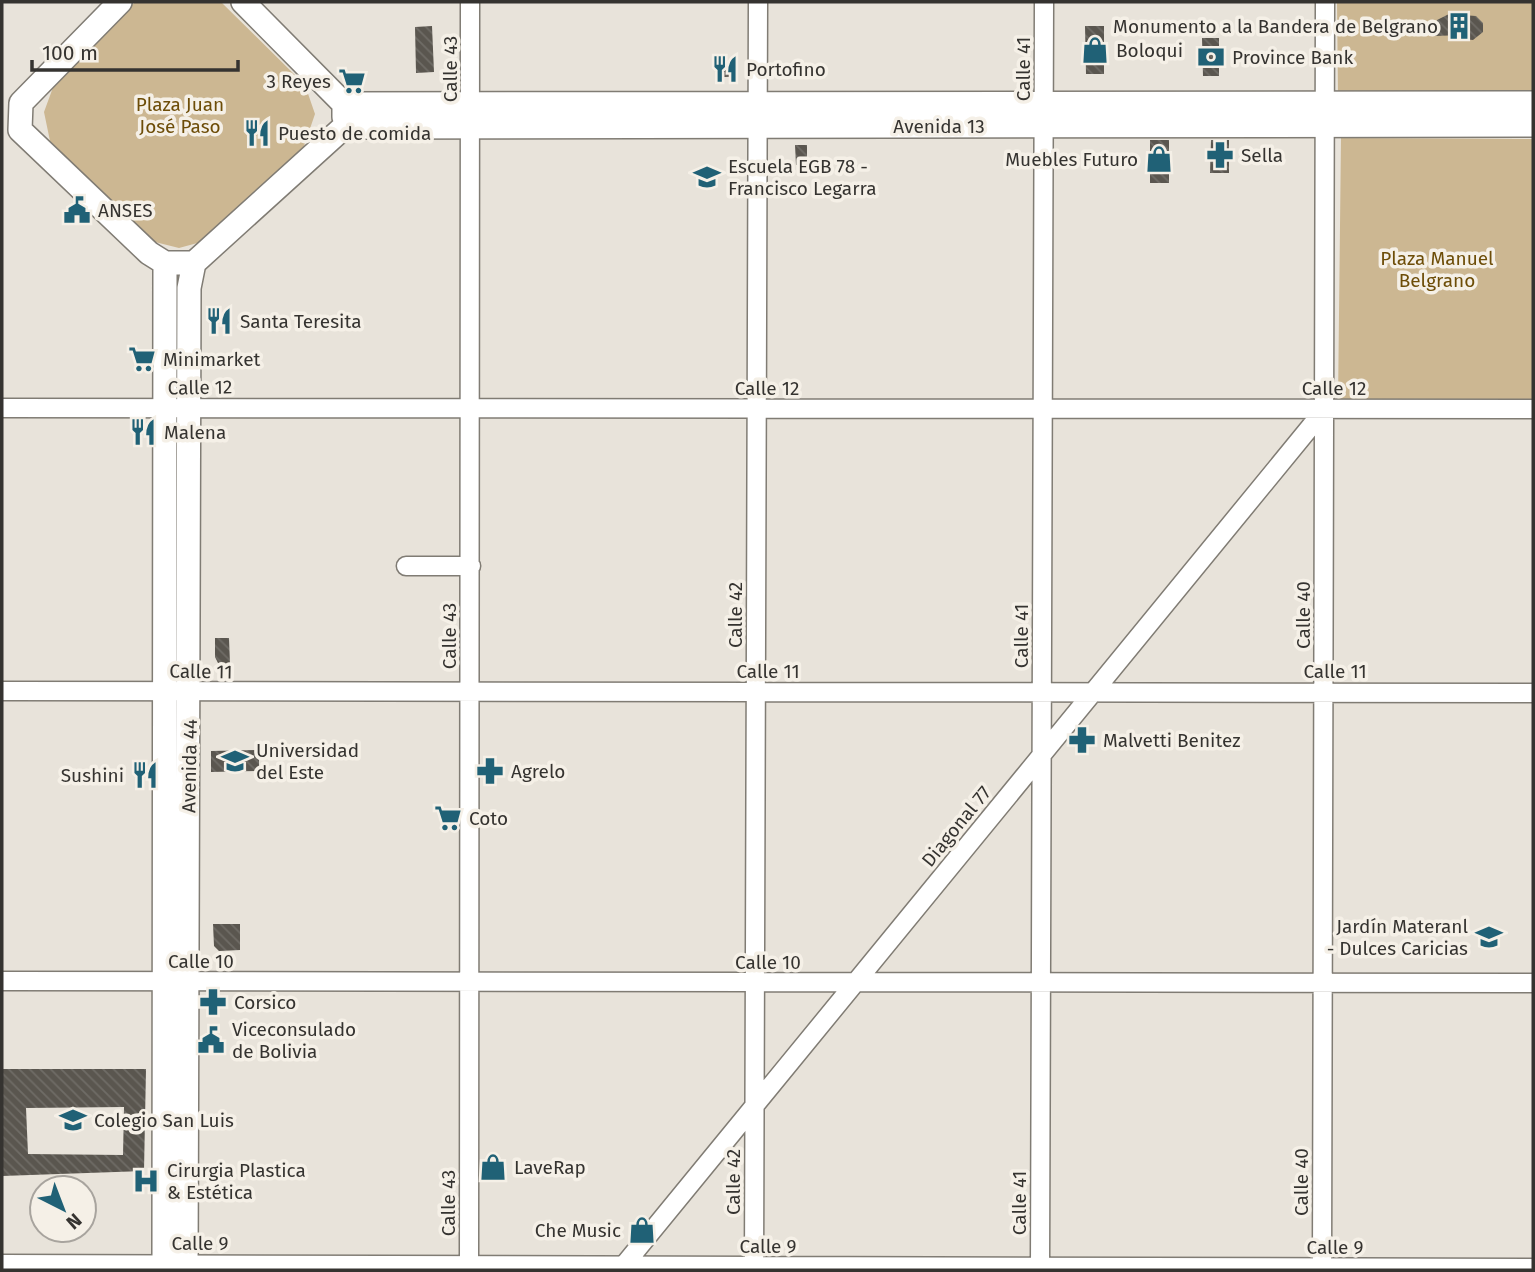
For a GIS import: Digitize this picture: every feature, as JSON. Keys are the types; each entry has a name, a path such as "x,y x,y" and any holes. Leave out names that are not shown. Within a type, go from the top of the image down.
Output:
{"main road":[{"path":"120,2 12,103 11,130 149,253 164,263 194,263 344,115 243,2"},
{"name":"Avenida 13","path":"344,115 1325,114 1533,103"},
{"name":"Avenida 13","path":"1325,114 1533,125"},
{"name":"Avenida 44","path":"164,263 178,408 189,692 175,982"},
{"name":"Avenida 44","path":"175,1267 175,982 166,691 178,408 189,288 194,263"}],"street":[{"name":"Calle 43","path":"469,1268 471,2"},
{"name":"Calle 42","path":"754,1269 758,2"},
{"name":"Calle 41","path":"1040,1269 1044,2"},
{"name":"Calle 40","path":"1322,1269 1325,2"},
{"name":"Calle 12","path":"2,408 1533,409"},
{"name":"Diagonal 77","path":"622,1268 1325,409"},
{"path":"406,566 471,566"},
{"name":"Calle 11","path":"2,691 1533,692"},
{"name":"Calle 10","path":"2,981 1533,984"},
{"name":"Calle 9","path":"2,1264 754,1269 1533,1268"}],"green space":[{"name":"Plaza Juan José Paso","path":"135,2 221,2 305,85 315,114 304,146 212,239 179,248 151,241 50,141 44,112 55,82"},
{"path":"1337,2 1533,2 1533,95 1338,96"},
{"name":"Plaza Manuel Belgrano","path":"1341,138 1533,139 1533,399 1338,403"}],"building":[{"name":"Monumento a la Bandera de Belgrano","path":"1449,14 1476,16 1483,23 1483,32 1473,40 1463,39 1463,35 1435,36 1437,20"},
{"path":"432,26 434,72 416,73 415,27"},
{"name":"Boloqui","path":"1085,26 1104,26 1104,74 1086,74"},
{"name":"Province Bank","path":"1202,38 1219,38 1219,76 1203,76"},
{"name":"Portofino","path":"735,64 735,73 730,77 716,77 716,65"},
{"name":"Muebles Futuro","path":"1150,140 1169,140 1169,183 1150,183"},
{"name":"Sella","path":"1211,140 1229,140 1229,173 1210,173"},
{"path":"795,145 807,145 807,165 796,165"},
{"path":"215,638 229,638 230,664 218,663 215,657"},
{"name":"Universidad del Este","path":"259,750 259,771 211,772 211,751"},
{"path":"213,924 240,924 240,950 219,951 214,946"},
{"name":"Colegio San Luis","path":"2,1069 146,1069 144,1171 2,1176","holes":["124,1107 123,1155 28,1154 26,1108"]}],"place":[{"name":"Monumento a la Bandera de Belgrano","path":"1459,26"},
{"name":"Boloqui","path":"1095,50"},
{"name":"Province Bank","path":"1211,57"},
{"name":"Portofino","path":"725,69"},
{"name":"3 Reyes","path":"352,81"},
{"name":"Puesto de comida","path":"257,133"},
{"name":"Sella","path":"1220,155"},
{"name":"Muebles Futuro","path":"1159,159"},
{"name":"Escuela EGB 78 - Francisco Legarra","path":"707,177"},
{"name":"ANSES","path":"77,210"},
{"name":"Santa Teresita","path":"219,321"},
{"name":"Minimarket","path":"142,359"},
{"name":"Malena","path":"143,432"},
{"name":"Malvetti Benitez","path":"1082,740"},
{"name":"Universidad del Este","path":"235,761"},
{"name":"Agrelo","path":"490,771"},
{"name":"Sushini","path":"145,775"},
{"name":"Coto","path":"448,818"},
{"name":"Jardín Materanl - Dulces Caricias","path":"1489,937"},
{"name":"Corsico","path":"213,1002"},
{"name":"Viceconsulado de Bolivia","path":"211,1040"},
{"name":"Colegio San Luis","path":"73,1120"},
{"name":"LaveRap","path":"493,1167"},
{"name":"Cirurgia Plastica & Estética","path":"146,1181"},
{"name":"Che Music","path":"642,1230"}]}
